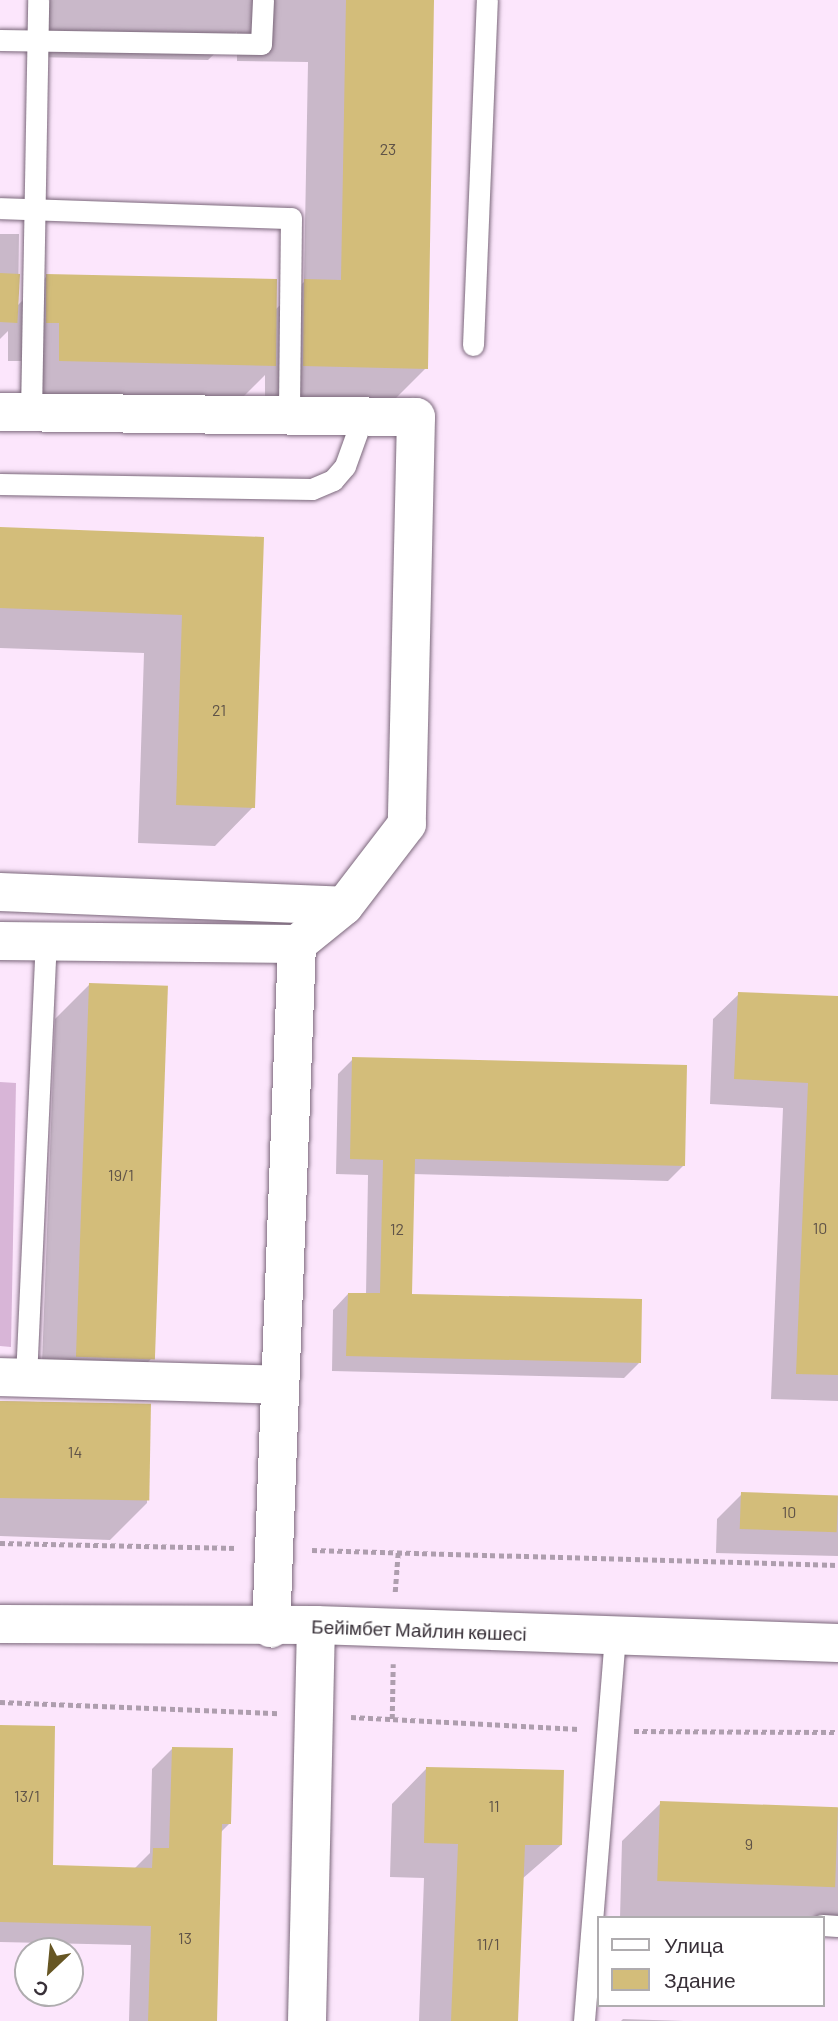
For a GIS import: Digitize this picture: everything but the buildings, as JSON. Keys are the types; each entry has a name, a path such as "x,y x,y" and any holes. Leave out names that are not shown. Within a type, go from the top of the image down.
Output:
{"street":[{"path":"0,940 297,944 344,906 407,824 416,417 15,412"},
{"path":"0,892 344,906"},
{"path":"271,1629 297,944"},
{"path":"13,1377 280,1385"},
{"name":"Бейімбет Майлин көшесі","path":"0,1624 271,1629 316,1626 838,1643"},
{"path":"307,2021 316,1626"}],"lane":[{"path":"15,412 33,209 38,0"},
{"path":"0,40 261,44 263,0"},
{"path":"473,345 486,0"},
{"path":"0,208 291,218 289,414"},
{"path":"0,484 312,489 333,480 345,466 363,416"},
{"path":"13,1377 46,941"},
{"path":"596,1916 615,1635"},
{"path":"584,2021 596,1919"}],"path":[{"path":"0,1544 838,1565"},
{"path":"0,1702 609,1731 838,1732"}],"shaded area":[{"path":"0,1082 16,1083 11,1347 0,1346"}]}
